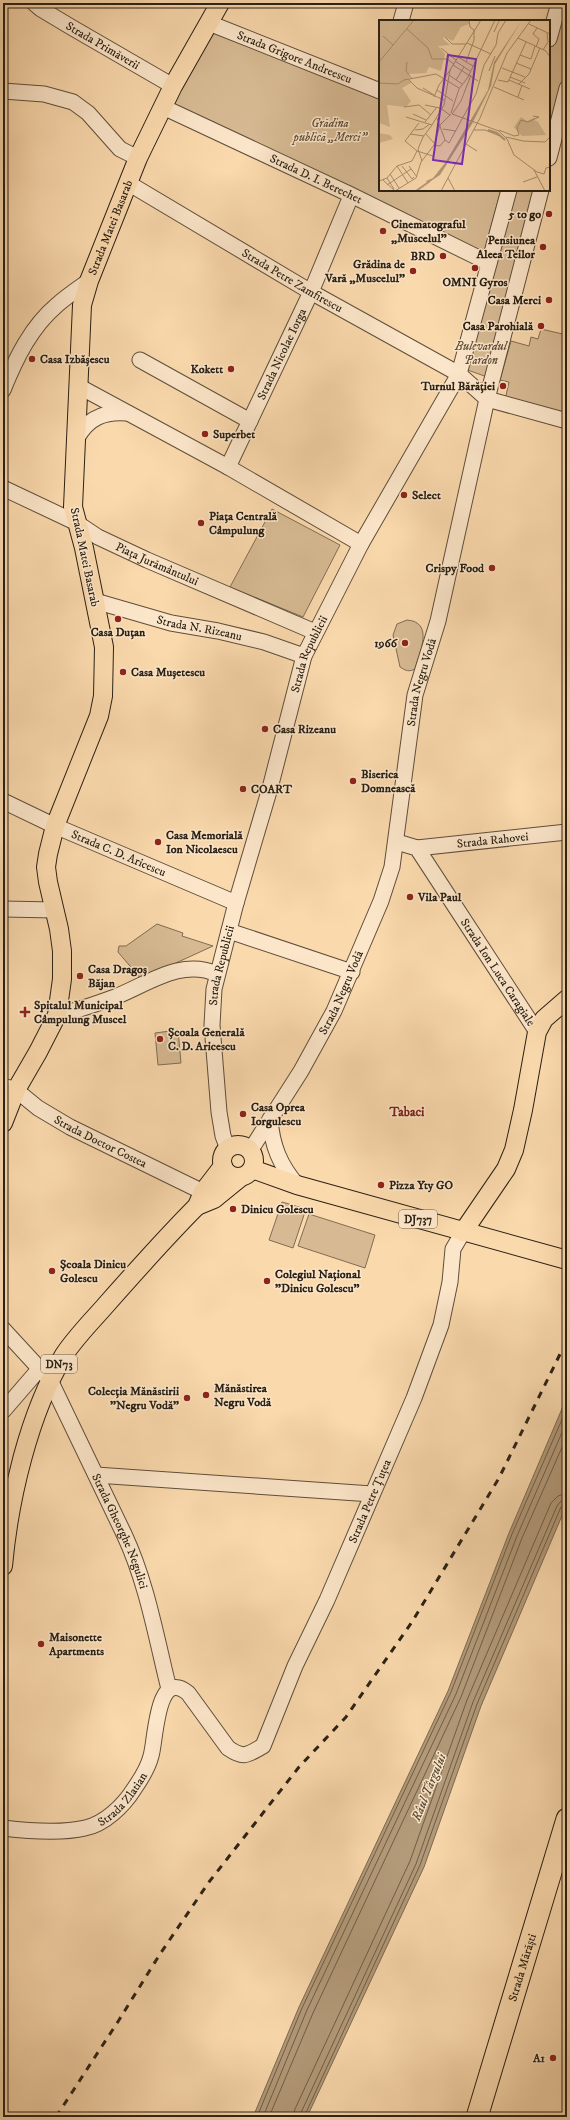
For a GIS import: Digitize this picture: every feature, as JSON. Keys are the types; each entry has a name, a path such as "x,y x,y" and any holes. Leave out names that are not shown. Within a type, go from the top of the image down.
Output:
{"highway":[{"name":"Strada Mărăști","path":"477,2117 567,1819"}],"main road":[{"name":"Strada Matei Basarab","path":"3,1123 9,1088 38,1052 56,1015 62,979 61,940 55,910 49,893 46,867 55,826 96,724 103,696 104,647 84,548 73,507 80,387 81,312 89,281 138,158 172,86 220,3"},
{"path":"537,1032 544,1019 567,999"},
{"name":"Strada Ion Luca Caragiale","path":"463,1232 506,1169 514,1150 537,1032"},
{"path":"228,1149 242,1146 250,1151 254,1157 247,1173"},
{"name":"DN73","path":"3,1566 10,1511 46,1373 66,1354 88,1326 200,1199 223,1166 223,1156 228,1149"},
{"path":"223,1166 232,1176 247,1173 297,1185"},
{"name":"DN73","path":"200,1199 214,1199 247,1173"},
{"name":"DJ737","path":"297,1185 567,1260"}],"street":[{"name":"Strada Primăverii","path":"34,3 40,9 172,86"},
{"path":"401,20 406,3"},
{"path":"550,36 559,3"},
{"name":"Strada Grigore Andreescu","path":"209,23 379,91"},
{"path":"550,154 567,88"},
{"path":"3,91 44,94 73,102 88,113 120,149 138,158"},
{"name":"Strada D. I. Berechet","path":"162,107 489,263"},
{"name":"Strada Petre Zamfirescu","path":"128,183 311,292 459,374 487,399"},
{"name":"Strada Republicii","path":"228,1149 222,1136 220,1121 212,1025 212,1002 217,974 270,788 304,656 361,544 459,374 509,191"},
{"name":"Strada Negru Vodă","path":"250,1151 319,1040 352,972 381,901 392,867 397,842 415,695 438,621 487,399 541,191"},
{"name":"Strada Nicolae Iorga","path":"228,467 311,292 351,196"},
{"path":"3,390 24,344 40,321 57,305 89,281"},
{"path":"140,360 250,421"},
{"path":"80,387 228,467 361,544"},
{"path":"487,399 567,421"},
{"path":"77,438 82,428 98,416 113,412 130,413"},
{"name":"Piața Jurământului","path":"3,488 77,523 98,537 147,560 315,632"},
{"name":"Strada N. Rizeanu","path":"95,601 171,624 218,631 264,642 304,656"},
{"name":"Strada C. D. Aricescu","path":"3,801 55,826 236,903"},
{"name":"Strada Rahovei","path":"417,848 567,832"},
{"path":"397,842 417,848"},
{"name":"Strada Ion Luca Caragiale","path":"417,848 537,1032"},
{"path":"3,909 55,910"},
{"path":"229,931 352,972"},
{"path":"56,1015 72,1012 116,997 181,970 200,969 217,974"},
{"name":"Strada Doctor Costea","path":"9,1088 38,1108 70,1127 200,1199"},
{"path":"270,1119 276,1154 285,1171 297,1185"},
{"name":"Strada Petre Țuțea","path":"172,1688 188,1693 228,1748 236,1753 245,1755 262,1746 295,1666 327,1600 414,1398 441,1325 450,1282 453,1249 463,1232"},
{"name":"Strada Gheorghe Negulici","path":"3,1329 46,1373 96,1475 133,1554 146,1591 172,1688"},
{"path":"3,1411 46,1373"},
{"path":"96,1475 372,1494"},
{"name":"Strada Zlatian","path":"3,1828 62,1831 86,1828 98,1823 115,1811 134,1790 144,1773 151,1756 158,1710 162,1699 172,1688"}],"green space":[{"path":"561,3 567,3 567,77 550,146 550,46"},
{"name":"Grădina publică „Merci”","path":"211,28 379,97 379,191 501,191 483,256 168,106"},
{"name":"Bulevardul Pardon","path":"513,191 539,191 490,378 462,368"},
{"path":"541,329 567,335 567,415 505,400 509,382 500,380 511,341 529,346 531,337 538,339"},
{"path":"272,509 340,545 303,617 230,587"},
{"path":"407,620 415,622 420,626 423,632 422,647 415,669 409,671 400,667 393,635 397,624"},
{"path":"157,924 183,933 182,936 213,946 141,979 118,952 119,946 126,946"},
{"path":"178,1030 181,1063 158,1065 155,1033"},
{"path":"282,1202 306,1209 293,1248 269,1240"},
{"path":"309,1214 375,1235 365,1268 298,1246"}],"water":[{"name":"Râul Târgului","path":"567,1397 567,1504 481,1706 424,1867 307,2117 253,2117 299,2007 448,1691 509,1533"}],"railway":[{"path":"56,2117 160,1954 209,1882 299,1767 346,1717 412,1622 499,1478 567,1340"}],"place":[{"name":"5 to go","path":"549,214"},
{"name":"Cinematograful „Muscelul”","path":"383,231"},
{"name":"Pensiunea Aleea Teilor","path":"543,247"},
{"name":"BRD","path":"443,256"},
{"name":"OMNI Gyros","path":"475,268"},
{"name":"Grădina de Vară „Muscelul”","path":"413,271"},
{"name":"Casa Merci","path":"549,300"},
{"name":"Casa Parohială","path":"541,326"},
{"name":"Casa Izbășescu","path":"32,359"},
{"name":"Kokett","path":"231,369"},
{"name":"Turnul Bărăției","path":"503,386"},
{"name":"Superbet","path":"205,434"},
{"name":"Select","path":"404,495"},
{"name":"Piața Centrală Câmpulung","path":"201,523"},
{"name":"Crispy Food","path":"492,568"},
{"name":"Casa Duţan","path":"118,619"},
{"name":"1966","path":"405,643"},
{"name":"Casa Mușetescu","path":"123,672"},
{"name":"Casa Rizeanu","path":"265,729"},
{"name":"Biserica Domnească","path":"353,781"},
{"name":"COART","path":"243,789"},
{"name":"Casa Memorială Ion Nicolaescu","path":"158,842"},
{"name":"Vila Paul","path":"410,897"},
{"name":"Casa Dragoș Băjan","path":"80,976"},
{"name":"Spitalul Municipal Câmpulung Muscel","path":"25,1012"},
{"name":"Școala Generală C. D. Aricescu","path":"160,1039"},
{"name":"Casa Oprea Iorgulescu","path":"243,1114"},
{"name":"Pizza Yty GO","path":"381,1185"},
{"name":"Dinicu Golescu","path":"233,1209"},
{"name":"Școala Dinicu Golescu","path":"52,1271"},
{"name":"Colegiul Național ”Dinicu Golescu”","path":"267,1281"},
{"name":"Mănăstirea Negru Vodă","path":"206,1395"},
{"name":"Colecția Mănăstirii \"Negru Vodă\"","path":"187,1398"},
{"name":"Maisonette Apartments","path":"41,1644"},
{"name":"A1","path":"553,2058"}],"district":[{"name":"Tabaci","path":"407,1111"}]}
